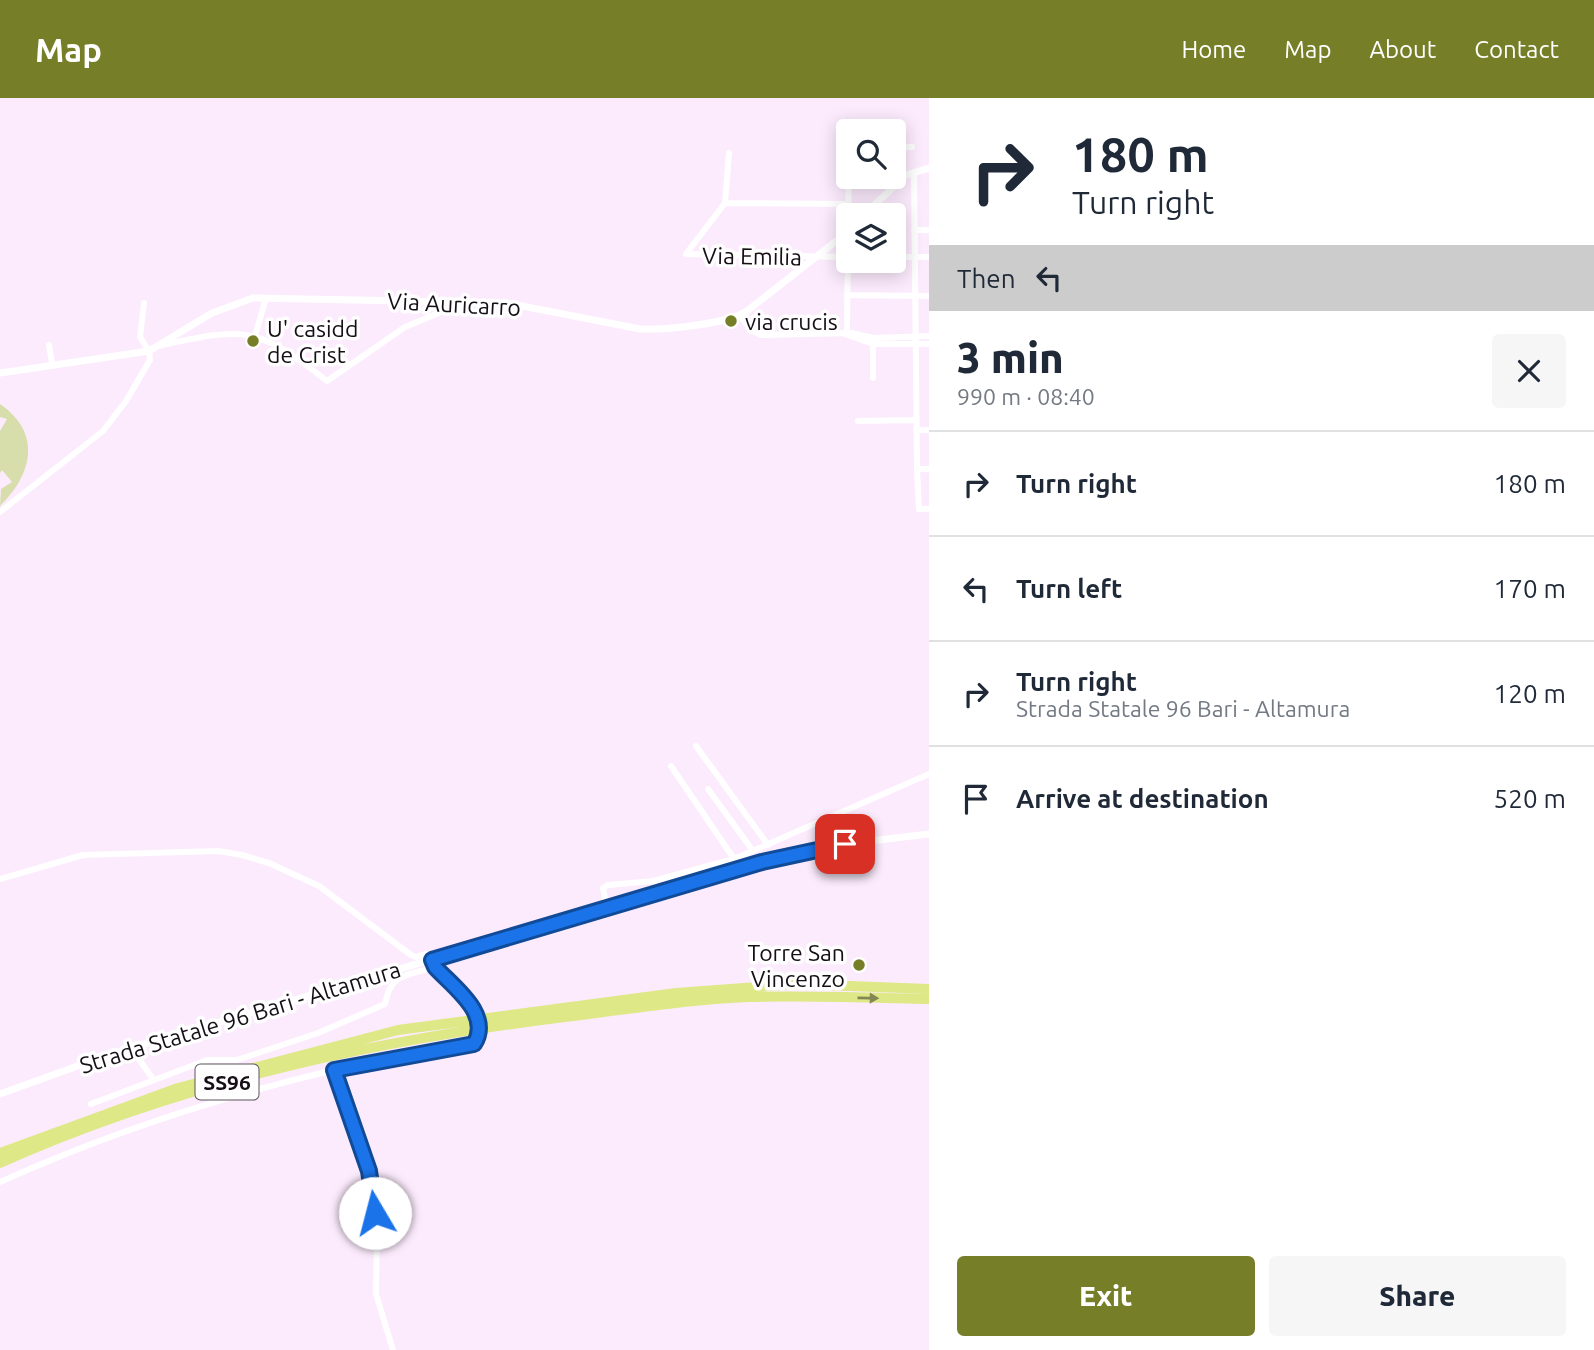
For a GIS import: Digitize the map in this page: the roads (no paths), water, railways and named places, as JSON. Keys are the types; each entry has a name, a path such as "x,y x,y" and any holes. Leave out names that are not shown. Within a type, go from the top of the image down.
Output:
{"highway":[{"name":"SS96","path":"0,1153 178,1088 310,1051 398,1030 796,984 929,989"},
{"name":"SS96","path":"677,998 793,996 929,999"},
{"name":"SS96","path":"0,1163 177,1097 300,1060 461,1024"}],"street":[{"path":"906,147 912,147"},
{"path":"729,153 725,203 836,204"},
{"path":"876,203 891,188 914,172 929,168"},
{"path":"914,172 916,469 919,509 929,509"},
{"name":"Via Emilia","path":"725,203 686,254 836,257"},
{"path":"914,230 929,230"},
{"name":"Via Auricarro","path":"0,373 153,349 212,313 234,303 265,298 507,303 656,330 740,316 836,241"},
{"path":"906,257 929,257"},
{"path":"845,334 848,329 848,273"},
{"path":"847,295 929,296"},
{"path":"255,336 265,298"},
{"path":"153,349 217,333 255,336 279,345 327,382 405,327 468,302"},
{"path":"144,303 140,337 153,349"},
{"path":"740,316 750,329 761,335 845,334 915,340 929,344"},
{"path":"845,334 873,344 929,336"},
{"path":"873,344 873,378"},
{"path":"49,345 52,363"},
{"path":"0,512 103,431 139,381 153,349"},
{"path":"858,421 916,421"},
{"path":"916,430 929,430"},
{"path":"916,469 929,469"},
{"path":"696,746 768,845"},
{"path":"671,766 734,859"},
{"path":"607,908 603,888 608,885 653,881 734,859 929,774"},
{"path":"708,789 753,851"},
{"name":"Strada Statale 96 Bari - Altamura","path":"0,1094 131,1048 435,962 762,862 845,844 929,834"},
{"path":"0,879 83,855 218,851 270,863 319,886 411,955 416,957 427,954 470,1002 478,1033 474,1044 334,1070 232,1098 92,1144 0,1182"},
{"path":"91,1104 207,1060 237,1060 318,1033 385,1004 389,985 394,979 435,962"},
{"path":"131,1048 153,1079"},
{"path":"334,1070 369,1171 377,1235 376,1294 393,1350"}],"place":[{"name":"via crucis","path":"731,321"},
{"name":"U' casidd de Crist","path":"253,341"},
{"name":"Torre San Vincenzo","path":"859,965"}]}
